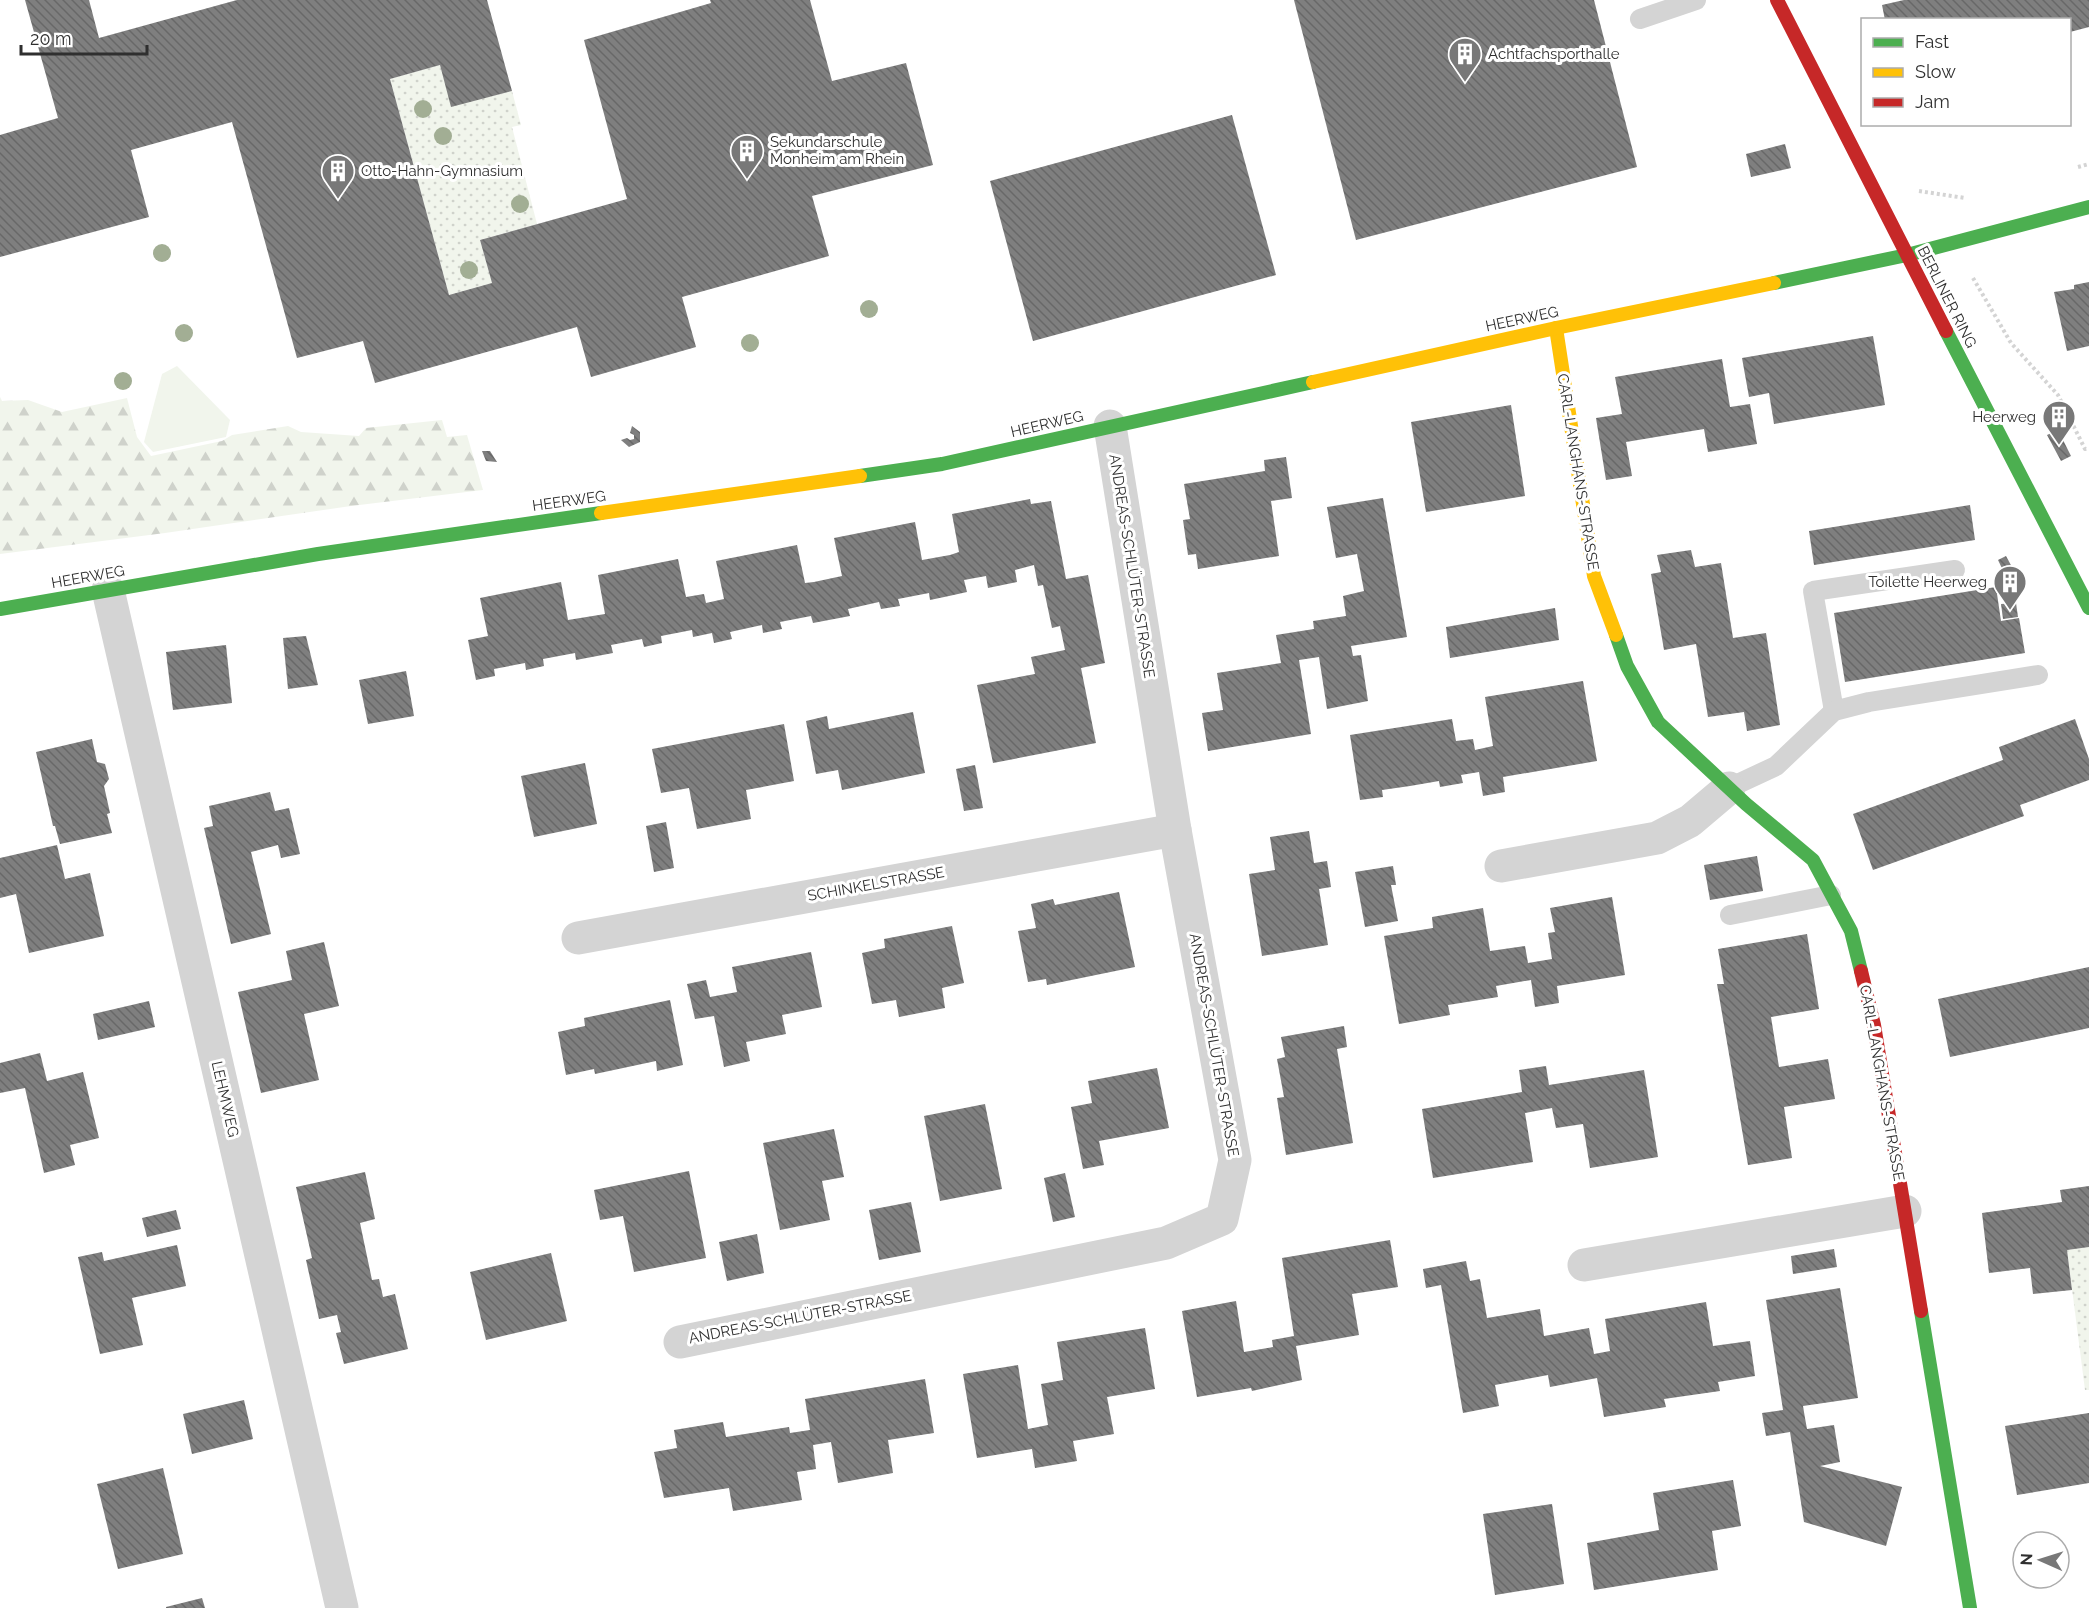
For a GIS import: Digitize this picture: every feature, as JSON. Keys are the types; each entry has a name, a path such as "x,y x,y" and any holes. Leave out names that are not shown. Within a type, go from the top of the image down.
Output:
{"street":[{"name":"BERLINER RING","path":"1777,0 2005,450 2089,609"},
{"name":"HEERWEG","path":"0,609 318,554 942,464 1556,328 1907,255 2089,207"},
{"name":"CARL-LANGHANS-STRASSE","path":"1556,328 1594,576 1627,666 1658,722 1813,860 1851,931 1875,1026 1970,1608"},
{"name":"ANDREAS-SCHLÜTER-STRASSE","path":"680,1342 1166,1243 1222,1219 1236,1160 1175,830 1110,426"},
{"name":"LEHMWEG","path":"108,590 342,1608"},
{"path":"1501,866 1657,838 1690,821 1730,788"},
{"name":"SCHINKELSTRASSE","path":"578,939 1175,830"},
{"path":"1584,1265 1905,1211"}],"lane":[{"path":"1640,19 1696,0"},
{"path":"1834,711 1813,591 1955,570"},
{"path":"1730,788 1776,766 1834,711 1869,702 2038,675"},
{"path":"1730,915 1831,895"}],"path":[{"path":"2067,171 2089,164"},
{"path":"1871,182 1949,197 1967,198"},
{"path":"1953,243 2011,343 2058,395 2085,449 2089,448"}],"green space":[{"path":"440,65 452,106 512,91 521,125 512,127 537,224 480,240 492,283 449,295 390,79"},
{"path":"177,366 230,420 226,437 153,452 144,442 162,374"},
{"path":"0,397 2,401 28,400 62,412 127,398 137,437 151,456 222,441 232,435 288,426 301,432 359,436 366,428 442,420 447,437 467,435 483,490 0,554"},
{"path":"2089,1247 2089,1390 2085,1390 2067,1250"}],"building":[{"path":"25,0 89,0 99,38 237,0 487,0 512,91 451,107 440,65 390,79 449,295 492,283 480,240 627,199 584,40 711,3 710,0 810,0 832,81 906,63 933,165 812,196 829,256 682,297 696,347 591,377 577,327 375,383 363,341 297,358 232,122 131,150 149,217 0,257 0,135 58,118"},
{"name":"Achtfachsporthalle","path":"1294,0 1594,0 1637,167 1356,240"},
{"path":"1904,0 2089,0 2089,27 2071,32 2071,18 1885,18 1882,5"},
{"path":"1232,115 1276,275 1033,341 990,181"},
{"path":"1785,144 1791,168 1751,177 1746,154"},
{"path":"2089,282 2089,346 2067,351 2054,292 2074,289 2074,285"},
{"path":"1873,336 1885,405 1774,424 1769,393 1749,397 1742,358"},
{"path":"1722,359 1730,407 1750,404 1757,444 1708,452 1704,429 1626,442 1632,476 1606,480 1596,418 1622,414 1615,377"},
{"path":"1511,405 1525,496 1426,512 1411,422"},
{"path":"632,426 640,432 640,442 629,447 621,440 634,439 634,435 630,433"},
{"name":"Heerweg","path":"2058,430 2071,456 2061,461 2047,435"},
{"path":"482,451 490,451 497,462 486,461"},
{"path":"1286,457 1292,498 1271,501 1279,556 1198,569 1196,554 1188,555 1183,520 1190,519 1184,484 1265,471 1264,460"},
{"path":"1383,498 1407,637 1351,646 1353,656 1361,655 1368,701 1327,709 1319,657 1299,660 1311,734 1208,751 1202,713 1223,710 1217,673 1281,663 1276,635 1314,629 1313,621 1346,616 1343,596 1364,591 1357,554 1336,558 1327,507"},
{"path":"1030,499 1031,504 1051,501 1066,579 1088,575 1105,663 1081,668 1096,743 993,763 977,685 1035,674 1031,657 1065,650 1060,626 1052,628 1043,585 1038,586 1034,565 1015,570 1017,582 988,588 986,576 964,580 967,592 930,600 929,593 898,599 900,606 881,609 879,602 848,609 850,616 813,623 811,616 780,622 782,629 763,633 762,625 730,632 732,639 714,643 712,633 693,637 692,630 661,636 662,643 644,647 642,639 611,645 613,653 576,660 575,653 543,659 544,666 526,670 525,663 494,669 495,676 476,680 468,640 488,636 480,598 561,582 568,620 605,614 598,575 678,559 686,597 704,594 706,603 724,599 716,561 797,545 805,583 814,582 842,576 834,538 915,522 922,560 950,555 959,552 952,514"},
{"path":"1970,505 1975,540 1814,565 1809,531"},
{"path":"1691,550 1695,567 1721,563 1733,638 1766,633 1780,725 1747,731 1744,712 1708,717 1696,644 1664,650 1651,574 1661,572 1657,555"},
{"path":"2006,556 2019,580 2010,585 1998,560"},
{"path":"1996,587 2001,621 2019,618 2025,653 1845,682 1834,613"},
{"name":"Toilette Heerweg","path":"2016,603 2018,617 2003,619 2001,604"},
{"path":"1555,608 1559,640 1450,658 1446,627"},
{"path":"306,636 318,685 288,689 283,638"},
{"path":"226,645 232,703 173,710 166,652"},
{"path":"406,671 414,716 368,724 359,680"},
{"path":"1583,681 1597,761 1503,777 1505,792 1483,796 1479,772 1461,775 1463,783 1440,787 1439,781 1382,790 1383,797 1360,800 1350,735 1452,719 1456,741 1473,739 1475,750 1493,746 1485,697"},
{"path":"913,712 925,773 842,790 838,770 816,774 806,721 827,716 829,729"},
{"path":"2075,719 2089,759 2089,780 2020,805 2024,816 1873,870 1853,814 2003,760 1999,747"},
{"path":"784,724 794,781 746,790 751,819 697,829 689,788 661,793 652,749"},
{"path":"92,739 97,762 105,764 109,779 104,786 112,833 60,844 55,826 53,826 36,752"},
{"path":"585,763 597,824 534,837 521,776"},
{"path":"975,765 983,808 964,811 956,769"},
{"path":"270,792 275,811 289,808 300,854 281,858 278,845 251,852 271,934 231,944 204,828 213,826 209,806"},
{"path":"666,822 674,868 654,872 646,826"},
{"path":"1309,831 1314,863 1327,861 1331,887 1319,889 1328,945 1262,956 1249,874 1275,870 1270,837"},
{"path":"57,845 65,879 90,873 104,936 29,953 16,894 0,898 0,858"},
{"path":"1757,856 1763,891 1710,900 1704,865"},
{"path":"1393,866 1396,885 1391,885 1398,921 1365,927 1355,872"},
{"path":"1119,892 1135,967 1047,985 1046,979 1028,982 1018,931 1036,928 1031,904 1053,899 1055,905"},
{"path":"1612,897 1625,975 1557,986 1559,1003 1535,1007 1531,980 1496,986 1498,997 1448,1005 1450,1015 1399,1024 1384,936 1433,928 1432,917 1483,908 1490,951 1525,946 1528,963 1552,959 1548,933 1555,932 1550,908"},
{"path":"952,926 964,983 942,988 945,1008 899,1017 896,1000 872,1004 862,953 885,948 884,939"},
{"path":"1807,934 1819,1009 1771,1017 1779,1067 1828,1059 1835,1099 1784,1107 1792,1158 1748,1165 1717,984 1724,984 1718,949"},
{"path":"324,942 339,1006 304,1014 319,1080 261,1093 238,992 292,980 286,951"},
{"path":"811,952 822,1007 782,1015 786,1034 746,1042 750,1061 724,1067 714,1016 695,1019 687,984 706,980 710,997 737,992 732,967"},
{"path":"2089,967 2089,1028 1950,1057 1938,999"},
{"path":"670,1000 683,1065 657,1071 656,1061 595,1074 594,1069 566,1075 558,1032 585,1026 584,1018"},
{"path":"149,1001 155,1027 98,1040 93,1014"},
{"path":"1344,1026 1347,1047 1337,1049 1353,1143 1286,1155 1277,1098 1284,1097 1277,1059 1285,1057 1281,1037"},
{"path":"40,1053 47,1081 83,1072 99,1138 70,1145 75,1165 44,1173 25,1088 0,1093 0,1063"},
{"path":"1546,1066 1549,1085 1644,1070 1658,1157 1590,1168 1583,1124 1556,1128 1552,1108 1525,1113 1533,1162 1433,1178 1422,1109 1522,1092 1519,1070"},
{"path":"1157,1068 1169,1128 1099,1141 1104,1165 1083,1169 1071,1107 1092,1103 1088,1081"},
{"path":"985,1104 1002,1189 940,1201 924,1116"},
{"path":"834,1129 844,1177 822,1181 830,1220 780,1230 763,1143"},
{"path":"689,1171 706,1258 634,1272 623,1216 600,1220 594,1190"},
{"path":"365,1172 375,1219 360,1223 372,1280 379,1279 383,1297 395,1294 408,1349 344,1364 336,1333 341,1332 337,1315 319,1319 306,1260 312,1258 296,1187"},
{"path":"1065,1173 1075,1217 1053,1222 1044,1178"},
{"path":"2089,1186 2089,1247 2067,1250 2072,1290 2033,1294 2030,1268 1989,1273 1982,1213 2062,1202 2060,1190"},
{"path":"911,1202 921,1252 879,1260 869,1210"},
{"path":"176,1210 181,1229 147,1237 142,1218"},
{"path":"757,1234 764,1273 727,1281 719,1242"},
{"path":"1390,1240 1398,1287 1352,1294 1359,1335 1296,1346 1302,1380 1252,1391 1251,1388 1197,1397 1182,1311 1236,1301 1244,1352 1273,1347 1272,1340 1294,1336 1282,1258"},
{"path":"177,1245 186,1286 132,1298 143,1345 100,1354 78,1257 102,1252 104,1261"},
{"path":"1834,1249 1837,1267 1793,1274 1791,1256"},
{"path":"551,1253 567,1321 486,1340 470,1272"},
{"path":"1466,1261 1470,1281 1480,1279 1487,1318 1540,1309 1544,1336 1589,1328 1594,1354 1610,1351 1605,1319 1706,1302 1713,1346 1750,1341 1755,1376 1718,1382 1720,1391 1664,1399 1666,1407 1604,1417 1597,1378 1550,1387 1548,1375 1495,1385 1499,1406 1463,1413 1441,1285 1426,1288 1423,1269"},
{"path":"1840,1288 1858,1398 1803,1406 1805,1418 1807,1429 1834,1425 1840,1462 1820,1466 1902,1487 1886,1546 1804,1522 1790,1432 1766,1436 1762,1413 1783,1410 1766,1300"},
{"path":"1145,1328 1155,1389 1107,1397 1114,1434 1073,1441 1077,1461 1035,1468 1032,1449 977,1458 963,1374 1018,1365 1028,1429 1048,1425 1041,1384 1063,1380 1057,1342"},
{"path":"925,1379 934,1433 888,1440 893,1473 838,1483 831,1442 813,1445 816,1469 797,1472 802,1500 733,1511 729,1488 664,1498 654,1452 677,1448 674,1430 723,1422 726,1437 789,1427 790,1433 810,1430 805,1399"},
{"path":"244,1400 253,1439 192,1454 183,1414"},
{"path":"2089,1413 2089,1483 2017,1495 2005,1426"},
{"path":"163,1468 183,1554 118,1569 97,1484"},
{"path":"1733,1480 1741,1526 1712,1531 1718,1570 1594,1590 1587,1543 1659,1530 1653,1493"},
{"path":"1552,1504 1564,1584 1495,1595 1483,1514"},
{"path":"202,1598 205,1608 166,1608 166,1607"}],"traffic: fast":[{"path":"1774,283 1907,255 2089,207"},
{"path":"1946,331 2089,608"},
{"path":"860,476 942,464 1313,382"},
{"path":"0,609 318,554 601,513"},
{"path":"1616,635 1627,666 1658,722 1746,804 1813,860 1851,931 1861,971"},
{"path":"1921,1311 1970,1608"}],"traffic: slow":[{"path":"1313,382 1774,283"},
{"path":"1556,328 1594,576 1616,635"},
{"path":"601,513 860,476"}],"traffic: jam":[{"path":"1777,0 1946,331"},
{"path":"1861,971 1874,1025 1921,1311"}],"place":[{"name":"Achtfachsporthalle","path":"1465,83"},
{"name":"Sekundarschule Monheim am Rhein","path":"747,180"},
{"name":"Otto-Hahn-Gymnasium","path":"338,200"},
{"name":"Heerweg","path":"2059,446"},
{"name":"Toilette Heerweg","path":"2010,611"}]}
